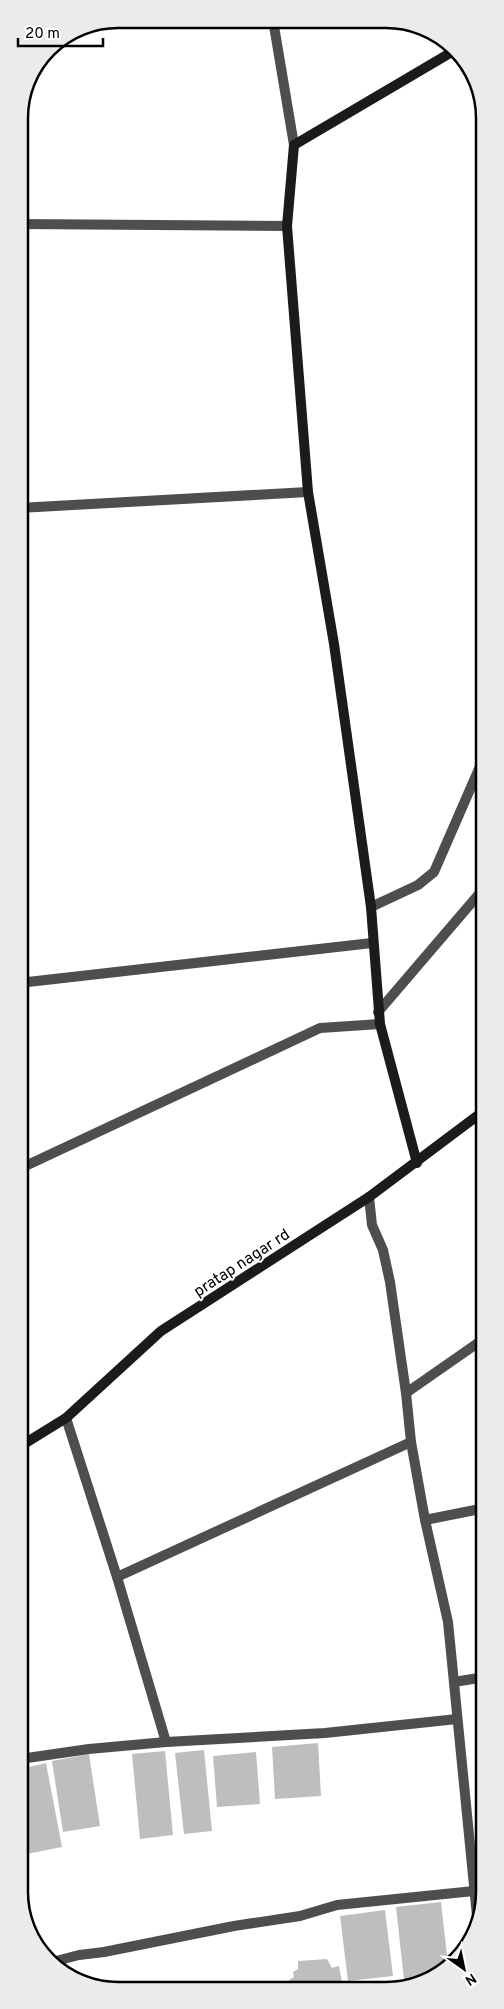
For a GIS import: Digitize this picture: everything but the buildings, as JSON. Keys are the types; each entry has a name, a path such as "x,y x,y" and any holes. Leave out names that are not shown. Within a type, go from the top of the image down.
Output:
{"street":[{"path":"274,28 294,145 286,226 308,492 334,644 370,907 378,1012 417,1163"},
{"path":"294,145 449,53"},
{"path":"28,224 286,226"},
{"path":"28,508 308,492"},
{"path":"370,907 418,885 434,872 477,774"},
{"path":"378,1012 477,897"},
{"path":"28,982 372,943"},
{"path":"28,1165 320,1028 380,1024"},
{"name":"pratap nagar rd","path":"28,1441 66,1418 161,1332 370,1197 476,1117"},
{"path":"370,1197 372,1225 383,1250 390,1282 406,1392 411,1442 425,1520 448,1622 476,1904"},
{"path":"406,1392 476,1344"},
{"path":"66,1418 117,1577 166,1742"},
{"path":"117,1577 411,1442"},
{"path":"425,1520 476,1510"},
{"path":"454,1682 476,1678"},
{"path":"28,1758 80,1750 166,1742 325,1733 457,1719"},
{"path":"59,1960 79,1954 104,1952 234,1926 300,1916 337,1904 474,1891"}]}
